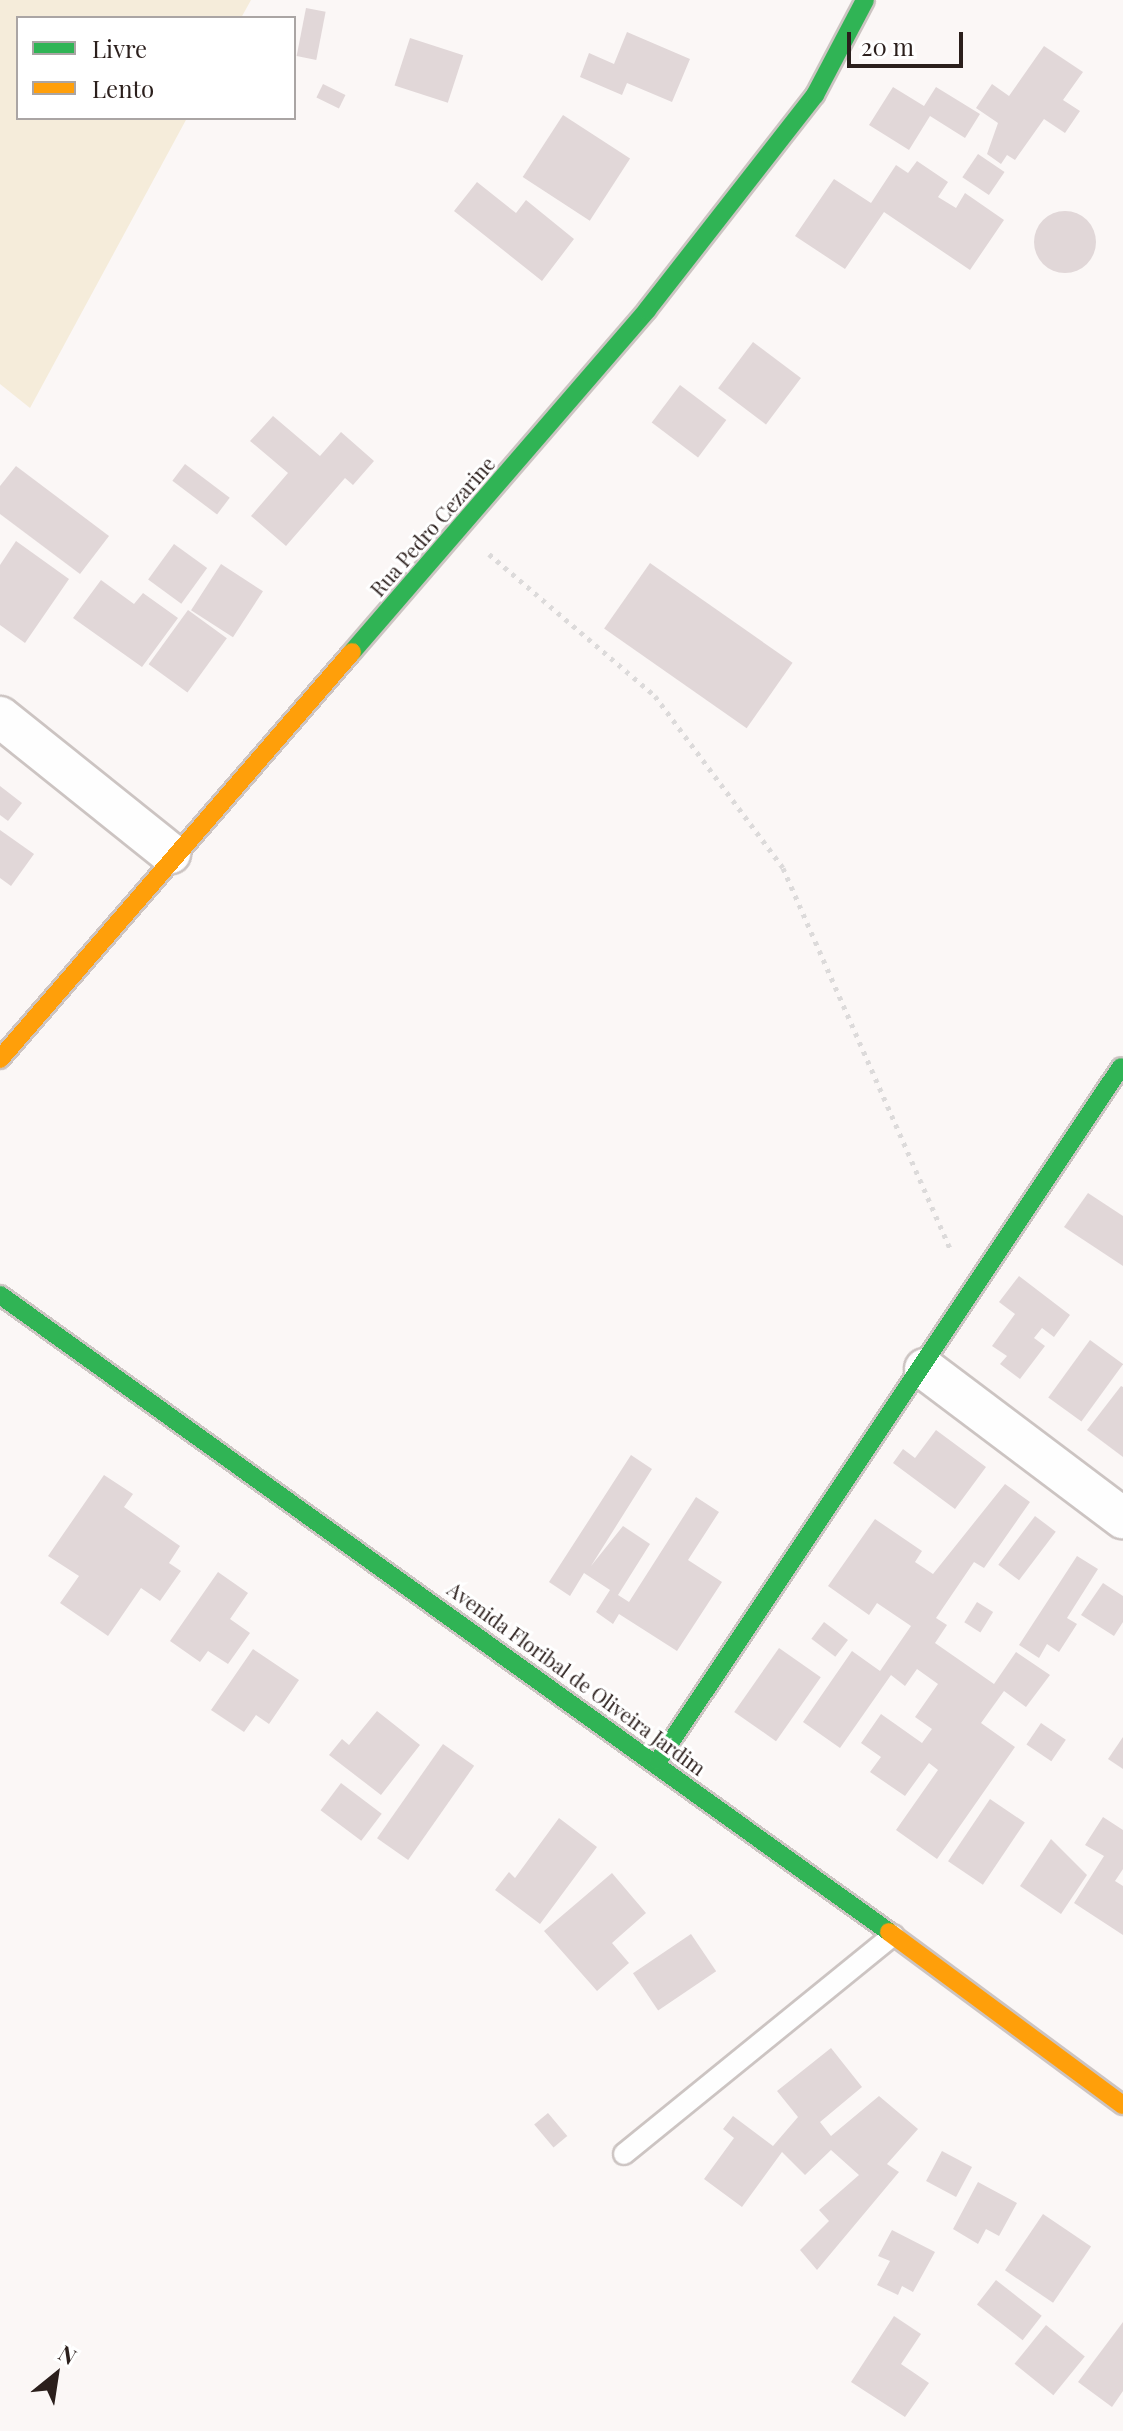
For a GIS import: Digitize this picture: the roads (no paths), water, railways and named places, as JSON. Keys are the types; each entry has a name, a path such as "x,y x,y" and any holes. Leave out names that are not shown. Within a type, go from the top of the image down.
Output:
{"street":[{"name":"Rua Pedro Cezarine","path":"0,1059 170,853 460,529 647,310 815,95 865,0"},
{"path":"0,717 170,853"},
{"path":"658,1761 925,1369 1121,1067"},
{"name":"Avenida Floribal de Oliveira Jardim","path":"0,1295 658,1761 1123,2105"},
{"path":"925,1369 1123,1518"}],"lane":[{"path":"624,2154 893,1935"}]}
